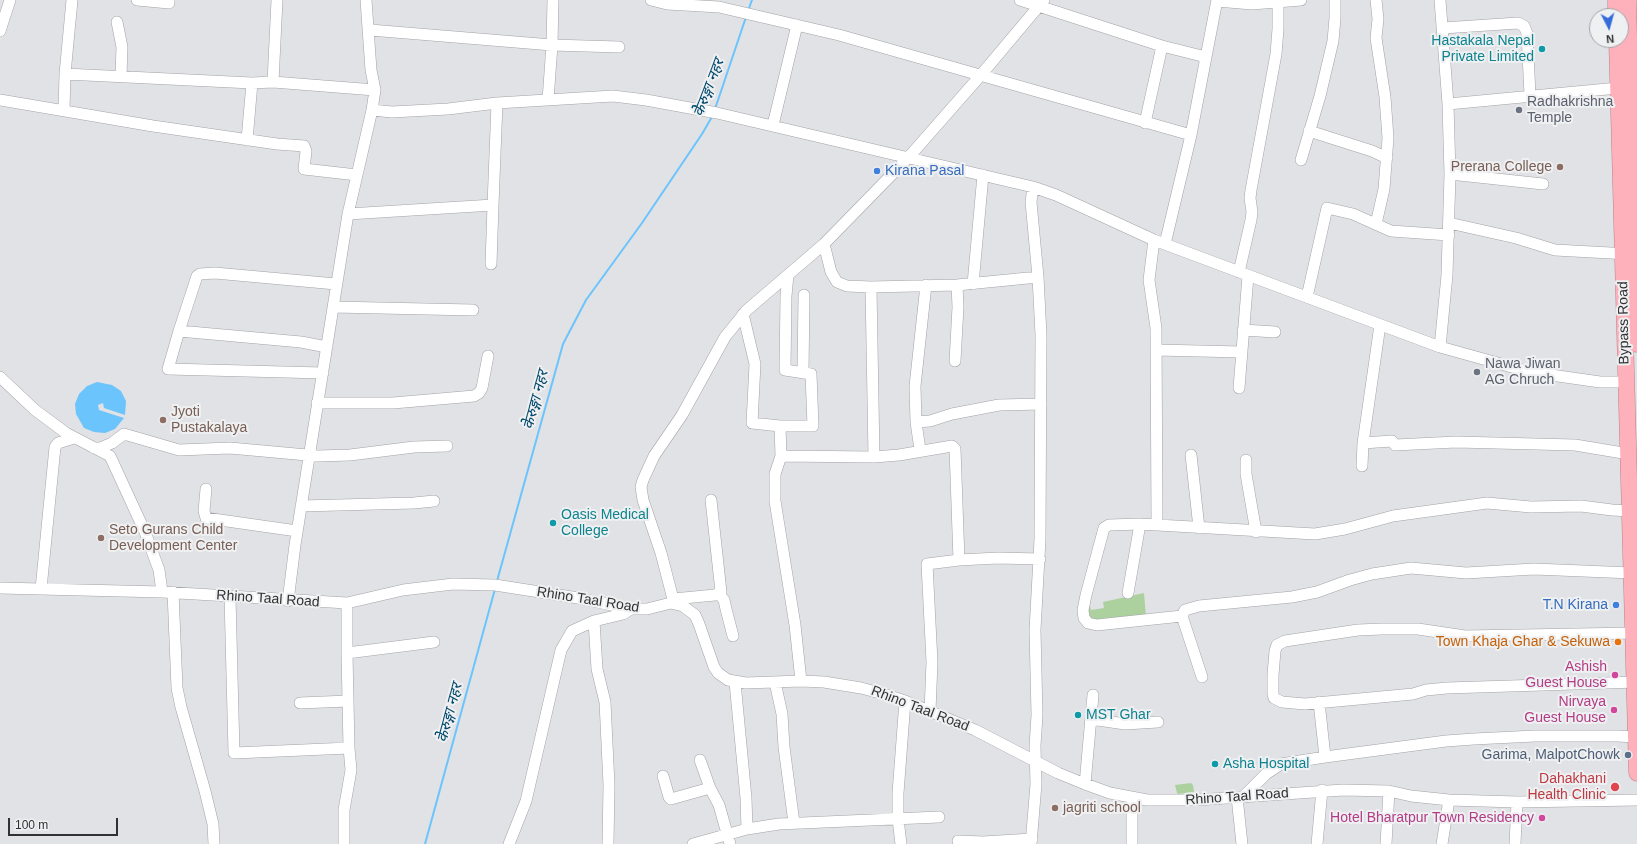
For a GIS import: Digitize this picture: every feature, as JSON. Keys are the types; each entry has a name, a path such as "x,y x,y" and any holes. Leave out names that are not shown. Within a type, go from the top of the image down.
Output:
{"highway":[{"name":"Bypass Road","path":"1628,0 1629,254 1625,382 1629,454 1636,682 1637,773"},
{"name":"Bypass Road","path":"1617,48 1618,88 1629,254 1637,344"}],"street":[{"path":"0,30 10,0"},
{"path":"64,110 65,74 72,0"},
{"path":"137,0 169,3 170,0"},
{"path":"273,82 277,0"},
{"path":"288,601 297,531 336,284 348,214 372,110 375,90 371,70 370,30 366,0"},
{"path":"548,100 552,45 553,0"},
{"path":"651,0 667,4 720,3 748,13 797,24 907,53 980,76 1191,135"},
{"path":"1020,0 1042,3 1162,46 1206,57"},
{"path":"1165,244 1191,135 1217,0 1252,4 1301,0"},
{"path":"1301,160 1320,96 1333,41 1335,0"},
{"path":"1376,0 1378,20 1376,38 1388,124 1384,189 1376,224"},
{"path":"1440,0 1448,104 1450,174 1447,275 1440,347"},
{"path":"1239,388 1243,330 1243,274 1252,212 1250,190 1276,54 1278,2"},
{"path":"747,829 746,798 734,682 722,677 714,667 695,614 672,601 656,534 642,500 642,480 654,456 690,402 724,337 743,314 824,244 908,158 1042,3"},
{"path":"117,22 122,47 121,76"},
{"path":"1443,28 1518,23 1524,26 1527,32 1530,96"},
{"path":"773,126 797,24"},
{"path":"370,30 552,45 619,47"},
{"path":"1145,123 1162,46"},
{"path":"65,74 252,83 273,82 375,90"},
{"path":"247,140 252,83"},
{"path":"1448,104 1618,88"},
{"path":"372,110 392,112 497,103 613,96 646,100 713,112 1033,187 1056,195 1154,240 1440,347 1530,372 1600,382 1625,382"},
{"path":"0,100 247,140 304,146 306,151 304,169 357,175"},
{"path":"492,264 497,103"},
{"path":"1309,131 1372,151 1387,158"},
{"path":"1450,174 1543,184"},
{"path":"973,284 982,175"},
{"path":"958,841 1032,841 1037,715 1035,630 1040,559 1041,404 1041,335 1038,277 1031,202 1033,187"},
{"path":"348,214 493,205"},
{"path":"1307,297 1327,208 1353,214 1391,231 1449,235"},
{"path":"1449,223 1516,238 1555,250 1629,254"},
{"path":"1154,240 1149,280 1156,328 1157,350 1157,525"},
{"path":"824,244 831,272 837,282 847,286 871,287 958,285 1038,277"},
{"path":"323,373 168,369 197,276 200,274 216,273 336,284"},
{"path":"743,314 755,364 752,423 780,426 813,426 811,374 785,370 786,296 788,275"},
{"path":"920,450 916,422 915,386 926,285"},
{"path":"955,361 958,285"},
{"path":"871,287 874,457"},
{"path":"803,372 804,295"},
{"path":"333,307 473,310"},
{"path":"1362,466 1363,443 1380,325"},
{"path":"1243,330 1275,332"},
{"path":"179,331 301,342 327,347"},
{"path":"1157,350 1241,352"},
{"path":"318,403 393,402 474,396 479,393 482,388 488,356"},
{"path":"0,377 35,410 66,433 110,456 145,532 159,570 162,592"},
{"path":"916,422 930,421 952,414 999,405 1041,404"},
{"path":"780,426 781,456 776,474 775,501 795,625 801,681"},
{"path":"94,448 100,448 112,443 124,434 179,450 230,448 310,455 350,455 414,447 447,446"},
{"path":"41,589 55,447 58,442 74,438"},
{"path":"110,456 119,438"},
{"path":"1363,443 1392,441 1395,445 1456,442 1575,445 1629,454"},
{"path":"781,456 874,457 899,455 920,450 952,446 955,449 959,560"},
{"path":"1191,455 1199,528"},
{"path":"1246,460 1246,474 1256,532"},
{"path":"206,489 204,511 206,518 297,531"},
{"path":"710,500 721,590 719,594 725,605 733,636"},
{"path":"301,506 414,503 434,501"},
{"path":"1182,616 1097,625 1088,623 1084,618 1083,610 1104,528 1107,525 1116,523 1140,524 1256,532 1315,534 1345,529 1393,516 1487,503 1531,507 1582,506 1630,511"},
{"path":"1128,593 1140,524"},
{"path":"930,711 932,662 927,564 959,560 998,558 1040,559"},
{"path":"1202,677 1182,616 1185,610 1199,606 1292,597 1317,592 1372,574 1411,568 1466,573 1534,569 1632,573"},
{"name":"Rhino Taal Road","path":"0,588 173,592 288,601 347,603 425,586 453,584 495,585 578,598 630,609 647,609 672,601 719,594"},
{"path":"173,592 177,688 185,722 205,790 213,824 214,844"},
{"path":"230,597 234,753 349,748"},
{"path":"344,844 344,810 351,770 349,748 347,603"},
{"path":"509,844 526,801 561,650 572,631 594,621 623,614 630,609"},
{"path":"594,621 597,669 605,702 607,733 609,807 608,844"},
{"path":"1634,633 1465,636 1418,629 1358,630 1284,641 1277,645 1274,651 1273,675 1274,698 1290,704 1413,694 1426,690 1447,688 1636,682"},
{"path":"347,654 434,642"},
{"name":"Rhino Taal Road","path":"734,682 824,682 861,688 905,701 975,730 1058,773 1085,784 1110,793 1132,798 1171,801 1322,790 1388,791 1411,796 1449,800 1517,802 1637,800"},
{"path":"775,682 782,714 784,746 794,823"},
{"path":"1085,784 1093,695"},
{"path":"300,703 348,700"},
{"path":"900,844 898,819 899,774 905,701"},
{"path":"1319,702 1325,757"},
{"path":"1091,719 1125,724 1158,722"},
{"path":"1242,844 1240,797 1266,774 1281,764 1325,757 1467,740 1535,736 1637,737"},
{"path":"700,760 710,788 719,805 729,839"},
{"path":"663,776 669,797 671,799 710,788"},
{"path":"1317,844 1322,790"},
{"path":"1386,844 1388,791"},
{"path":"1132,798 1132,844"},
{"path":"1442,844 1449,800"},
{"path":"1515,844 1517,802"},
{"path":"693,844 729,839 747,829 794,823 939,817"}],"green space":[{"path":"1144,593 1146,617 1092,620 1087,614 1089,602 1091,610 1104,608 1103,602"},
{"path":"1191,783 1193,785 1194,792 1177,793 1175,785"}],"water":[{"path":"97,382 112,385 121,391 126,401 125,415 104,408 103,403 98,405 99,410 124,418 115,429 105,433 94,432 84,428 76,414 75,404 79,394 87,386"}],"waterway":[{"name":"केेरुङ्गा नहर","path":"748,11 752,0"},
{"name":"केेरुङ्गा नहर","path":"715,109 746,17"},
{"name":"केेरुङ्गा नहर","path":"497,581 563,344 586,300 642,223 702,134 713,115"},
{"name":"केेरुङ्गा नहर","path":"425,844 495,589"}],"place":[{"name":"Hastakala Nepal Private Limited","path":"1542,49"},
{"name":"Radhakrishna Temple","path":"1519,110"},
{"name":"Prerana College","path":"1560,167"},
{"name":"Kirana Pasal","path":"877,171"},
{"name":"Nawa Jiwan AG Chruch","path":"1477,372"},
{"name":"Jyoti Pustakalaya","path":"163,420"},
{"name":"Oasis Medical College","path":"553,523"},
{"name":"Seto Gurans Child Development Center","path":"101,538"},
{"name":"T.N Kirana","path":"1616,605"},
{"name":"Town Khaja Ghar & Sekuwa","path":"1618,642"},
{"name":"Ashish Guest House","path":"1615,675"},
{"name":"Nirvaya Guest House","path":"1614,710"},
{"name":"MST Ghar","path":"1078,715"},
{"name":"Garima, MalpotChowk","path":"1628,755"},
{"name":"Asha Hospital","path":"1215,764"},
{"name":"Dahakhani Health Clinic","path":"1615,787"},
{"name":"jagriti school","path":"1055,808"},
{"name":"Hotel Bharatpur Town Residency","path":"1542,818"}]}
